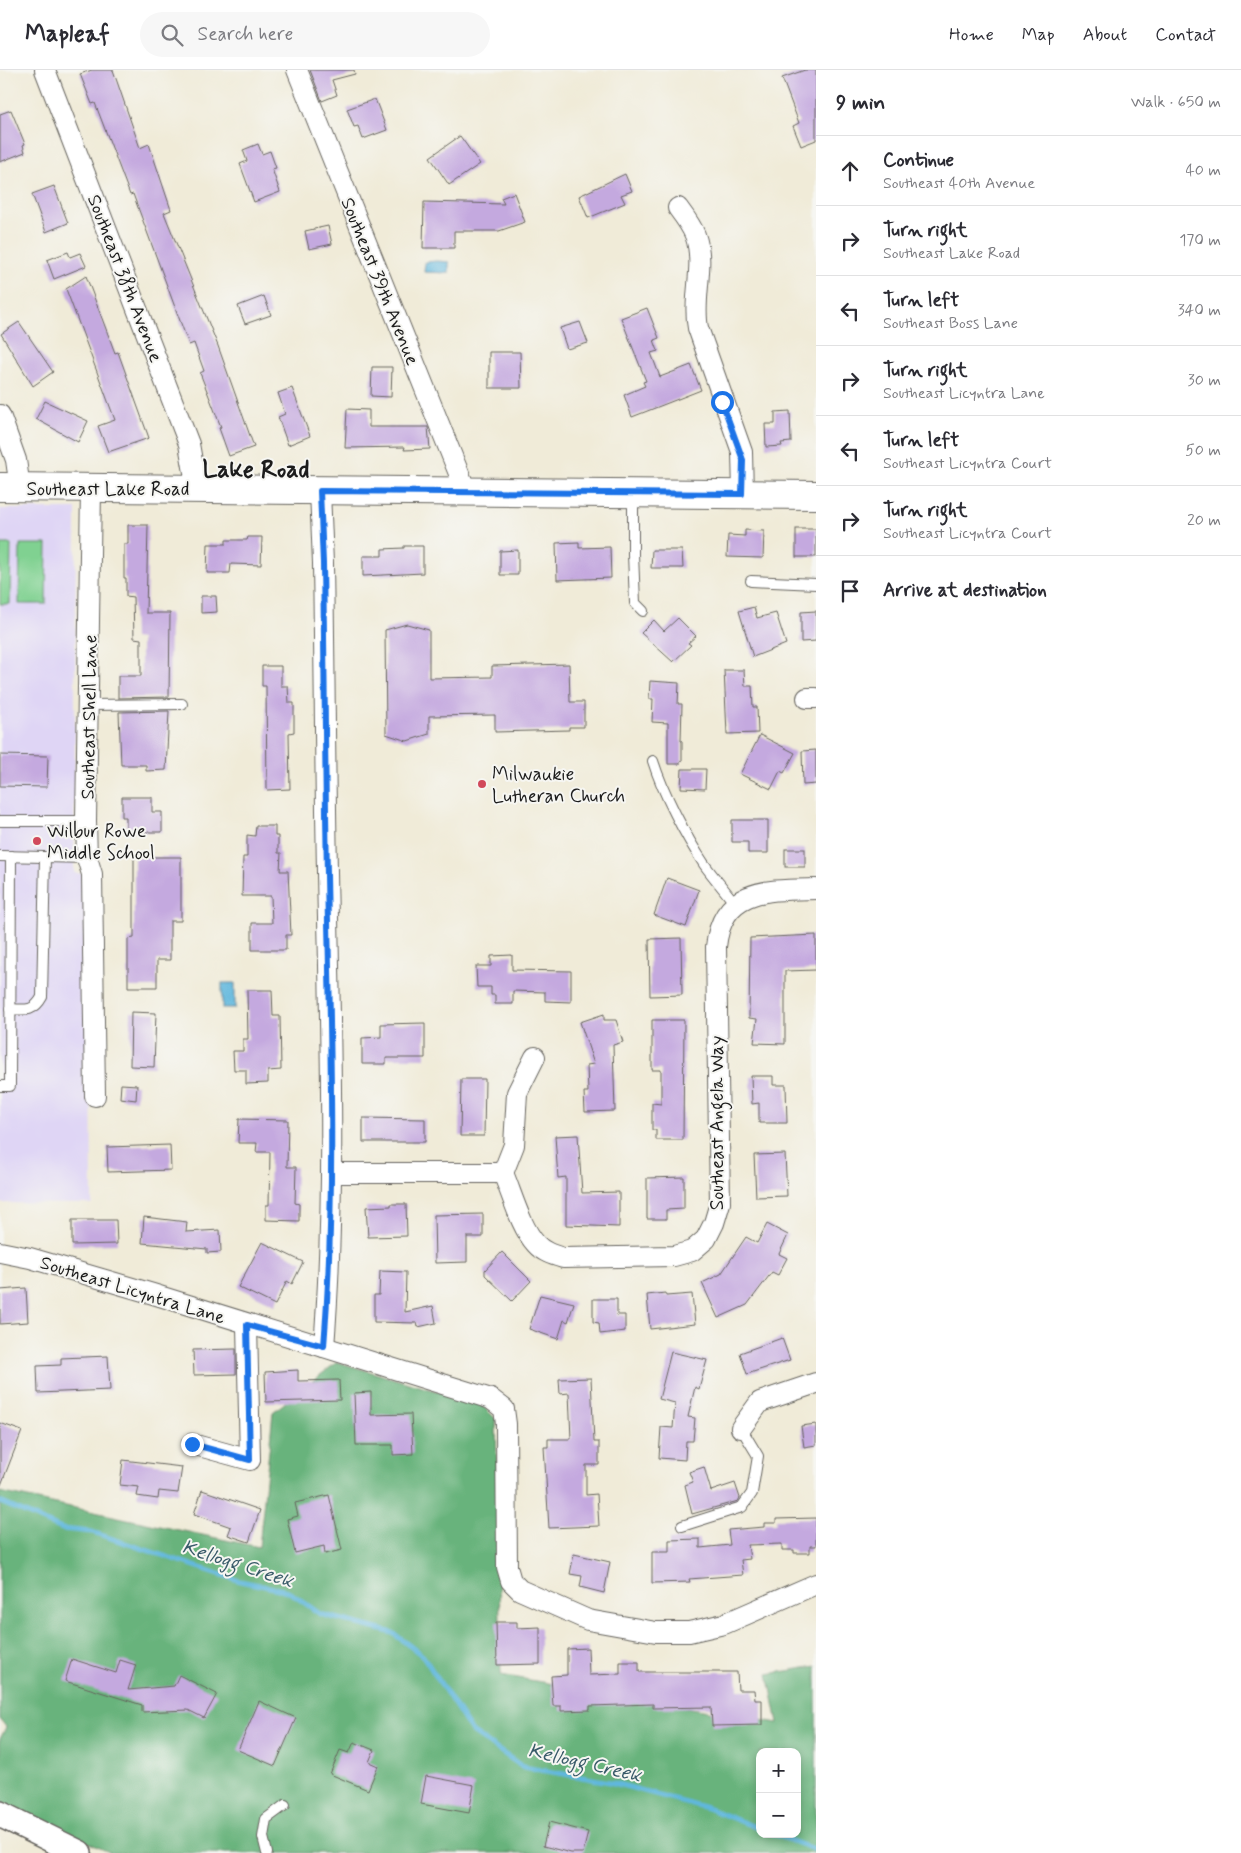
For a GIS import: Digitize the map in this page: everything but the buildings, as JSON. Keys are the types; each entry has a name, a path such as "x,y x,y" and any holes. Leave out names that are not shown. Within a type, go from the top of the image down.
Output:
{"main road":[{"name":"Southeast Lake Road","path":"10,488 816,495"}],"street":[{"name":"Southeast 38th Avenue","path":"46,70 190,444 197,489"},
{"name":"Southeast 39th Avenue","path":"296,70 466,491"},
{"path":"678,208 690,224 699,250 695,313 698,328 742,452 742,494"},
{"path":"0,415 16,460 10,488"},
{"name":"Southeast Shell Lane","path":"91,488 86,821 87,858 92,874 95,1096"},
{"path":"320,491 324,583 331,1173 328,1291 324,1346"},
{"name":"Southeast Angela Way","path":"503,1173 528,1233 536,1245 549,1254 563,1258 674,1256 692,1251 706,1239 714,1223 720,1203 717,930 724,916 735,904 760,891 816,889"},
{"path":"331,1173 503,1173 514,1145 517,1092 535,1057"},
{"name":"Southeast Licyntra Lane","path":"0,1252 30,1258 134,1288 247,1325 324,1346 491,1399 504,1409 507,1567 511,1581 520,1590 588,1620 656,1632 689,1632 724,1624 816,1584"},
{"path":"192,1444 250,1460 247,1325"},
{"path":"741,1428 760,1402 816,1383"},
{"path":"0,1814 79,1853"}],"lane":[{"path":"633,494 632,554 635,603 642,611"},
{"path":"751,582 816,584"},
{"path":"88,705 182,704"},
{"path":"654,761 659,779 698,853 735,904"},
{"path":"0,821 86,821"},
{"path":"0,856 87,858"},
{"path":"0,1086 10,1086 11,856"},
{"path":"10,1009 28,1010 38,1004 42,997 45,857"},
{"path":"682,1526 742,1507 752,1494 758,1456 741,1428"},
{"path":"267,1853 263,1837 266,1819 285,1804"}],"shaded area":[{"name":"Wilbur Rowe Middle School","path":"0,509 76,509 74,873 88,874 92,1204 0,1203"}],"green space":[{"path":"0,544 11,544 10,604 0,604"},
{"path":"20,544 47,544 46,604 19,604"},
{"path":"337,1362 481,1404 496,1419 501,1675 778,1723 768,1674 816,1666 816,1853 111,1853 0,1802 0,1739 6,1727 0,1719 0,1492 259,1547 273,1412"}],"water":[{"path":"425,262 449,262 449,273 424,272"},
{"path":"222,983 235,983 235,1008 222,1008"}],"waterway":[{"name":"Kellogg Creek","path":"0,1502 62,1529 92,1532 240,1581 288,1591 320,1614 393,1633 423,1656 472,1732 523,1767 610,1782 707,1808 756,1827"},
{"name":"Kellogg Creek","path":"784,1838 816,1850"}],"place":[{"name":"Milwaukie Lutheran Church","path":"482,784"},
{"name":"Wilbur Rowe Middle School","path":"37,841"}],"district":[{"name":"Lake Road","path":"256,469"}],"route":[{"path":"192,1444 250,1460 247,1325 324,1346 328,1291 331,1173 323,563 320,491 742,494 742,452 722,402"}]}
